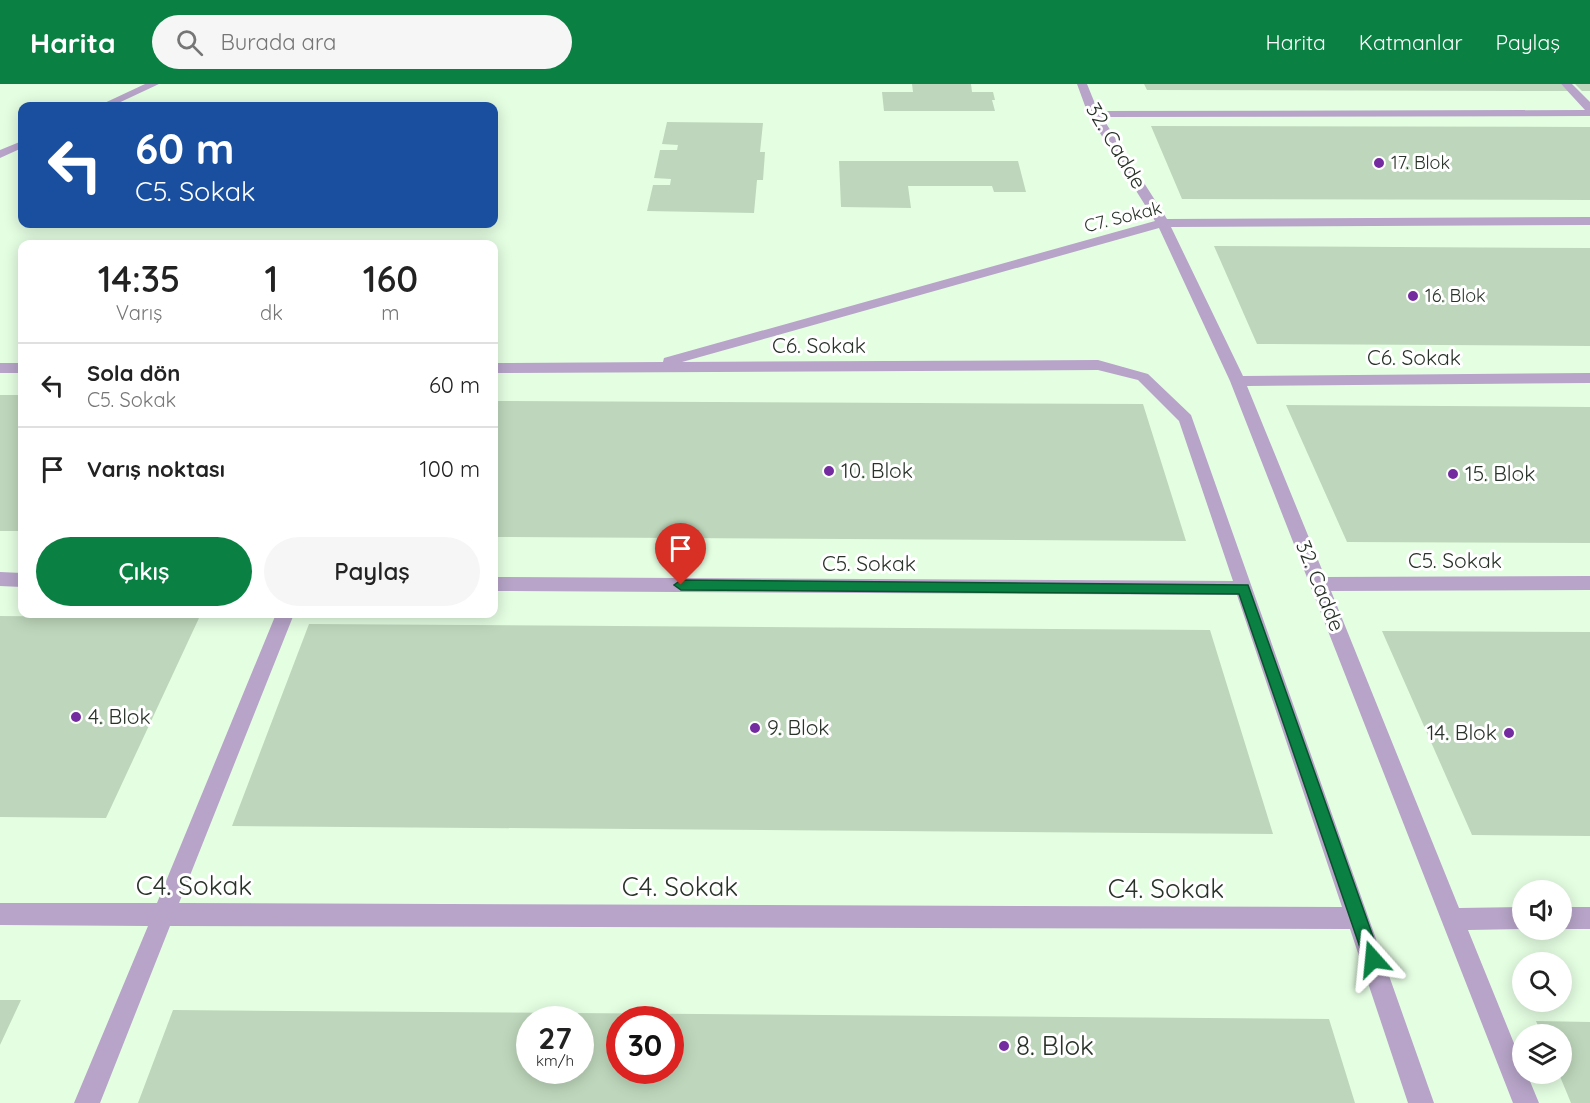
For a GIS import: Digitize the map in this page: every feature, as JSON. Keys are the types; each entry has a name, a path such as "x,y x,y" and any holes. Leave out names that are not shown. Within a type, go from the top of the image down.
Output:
{"street":[{"path":"113,102 154,84"},
{"name":"32. Cadde","path":"1083,84 1094,114 1163,223 1238,381 1526,1103"},
{"path":"1566,84 1590,108"},
{"path":"1094,114 1590,113"},
{"path":"0,154 18,146"},
{"name":"C7. Sokak","path":"645,368 1163,223 1590,221"},
{"name":"C6. Sokak","path":"498,368 1098,365 1143,377 1186,418 1244,588"},
{"path":"0,368 18,368"},
{"name":"C6. Sokak","path":"1238,381 1590,378"},
{"path":"0,579 18,579"},
{"name":"C5. Sokak","path":"1320,584 1590,583"},
{"name":"C5. Sokak","path":"498,584 1244,588"},
{"path":"1244,588 1421,1103"},
{"path":"87,1103 283,618"},
{"name":"C4. Sokak","path":"0,914 1359,918"},
{"path":"1451,919 1512,918"},
{"path":"1572,918 1590,918"}],"building":[{"path":"912,84 971,84 972,92 993,92 995,100 992,100 995,111 884,111 882,92 913,92"},
{"path":"1144,84 1561,84 1568,91 1147,90"},
{"path":"1575,84 1590,84 1590,91 1582,91"},
{"path":"667,122 763,123 760,152 765,152 763,180 757,180 754,213 647,211 653,185 670,185 671,179 654,178 660,150 677,150 678,145 662,144"},
{"name":"17. Blok","path":"1151,126 1590,127 1590,200 1182,199"},
{"path":"839,161 1018,161 1026,192 994,192 992,186 908,186 911,208 841,207"},
{"name":"16. Blok","path":"1214,246 1590,248 1590,346 1257,344"},
{"path":"0,395 18,395 18,531 0,531"},
{"name":"10. Blok","path":"498,401 1143,404 1186,541 498,537"},
{"name":"15. Blok","path":"1286,405 1590,407 1590,543 1347,542"},
{"name":"4. Blok","path":"0,616 18,616 18,618 199,618 106,818 0,817"},
{"name":"9. Blok","path":"309,624 1210,630 1273,834 232,826"},
{"name":"14. Blok","path":"1382,631 1590,632 1590,836 1472,835"},
{"path":"0,1000 21,1000 0,1045"},
{"name":"8. Blok","path":"173,1010 516,1013 516,1084 594,1084 594,1013 606,1013 606,1084 684,1084 684,1014 1329,1019 1355,1103 138,1103"},
{"path":"1536,1021 1590,1022 1590,1103 1571,1103 1563,1084 1572,1084 1572,1024 1537,1024"}],"place":[{"name":"17. Blok","path":"1379,163"},
{"name":"16. Blok","path":"1413,296"},
{"name":"10. Blok","path":"829,471"},
{"name":"15. Blok","path":"1453,474"},
{"name":"4. Blok","path":"76,717"},
{"name":"9. Blok","path":"755,728"},
{"name":"14. Blok","path":"1509,733"},
{"name":"8. Blok","path":"1004,1046"}],"route":[{"path":"681,585 1244,588 1373,959"}]}
